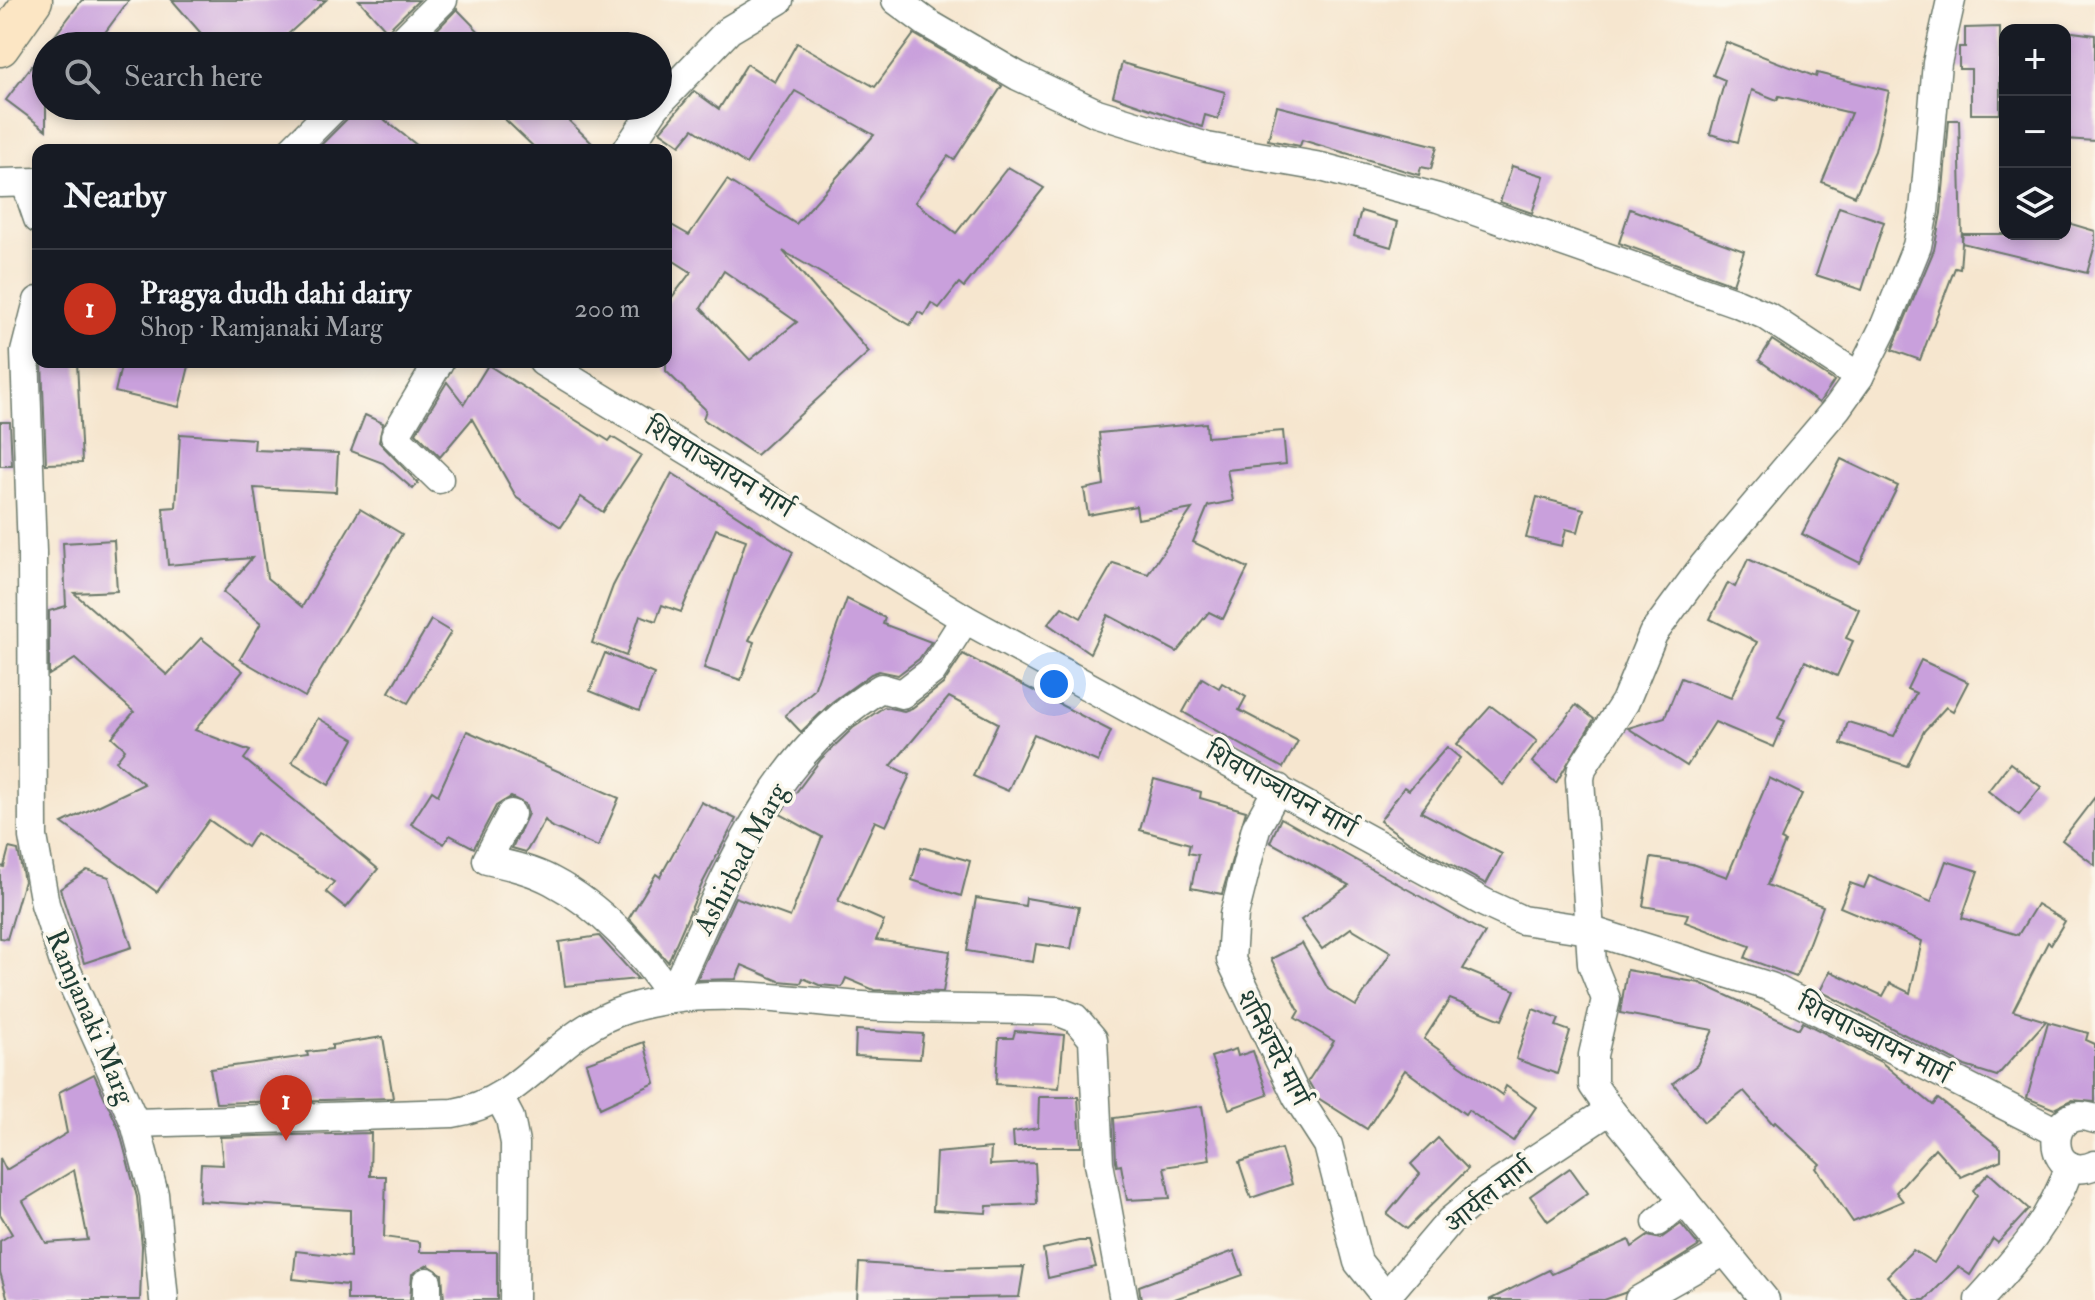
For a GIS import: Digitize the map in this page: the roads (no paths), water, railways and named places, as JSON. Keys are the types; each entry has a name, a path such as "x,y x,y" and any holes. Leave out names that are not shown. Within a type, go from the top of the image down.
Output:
{"main road":[{"path":"0,47 33,0"}],"street":[{"path":"411,32 443,0"},
{"path":"672,89 729,30 779,0"},
{"path":"896,0 927,23 1018,76 1097,113 1207,147 1321,167 1438,198 1737,303 1767,316 1859,377"},
{"path":"1765,1300 1593,1085 1593,1055 1606,999 1592,964 1582,768 1625,702 1653,634 1704,565 1807,445 1859,377 1917,246 1924,211 1937,63 1951,0"},
{"path":"298,144 322,120"},
{"path":"631,144 647,120"},
{"path":"21,183 32,206"},
{"name":"Ramjanaki Marg","path":"32,325 25,352 32,552 33,837 45,904 66,969 135,1123 154,1194 164,1300"},
{"path":"435,368 395,436 439,479"},
{"name":"शिवपाञ्चायन मार्ग","path":"553,368 965,619 1522,920 1589,930 1771,987 2057,1132"},
{"name":"Ashirbad Marg","path":"671,997 745,841 783,777 804,751 856,702 881,688 902,694 932,671 965,619"},
{"name":"शनिशचरे मार्ग","path":"1278,788 1256,828 1234,915 1231,960 1237,979 1297,1097 1328,1145 1358,1262 1385,1299"},
{"path":"511,814 487,860 553,881 585,904 643,954 671,997"},
{"path":"135,1123 453,1113 478,1109 500,1099 586,1027 623,1010 671,997 760,995 864,1006 1057,1011 1075,1018 1093,1039 1099,1163 1124,1300"},
{"path":"500,1099 510,1118 515,1143 514,1300"},
{"name":"आर्यल मार्ग","path":"1385,1299 1450,1221 1484,1193 1610,1110"},
{"path":"1979,1300 2032,1241 2082,1166 2059,1156 2057,1132 2062,1124 2077,1116 2095,1119"},
{"path":"1657,1222 1684,1200"},
{"path":"1639,1300 1725,1251"}],"place":[{"name":"Pragya dudh dahi dairy","path":"286,1141"}]}
